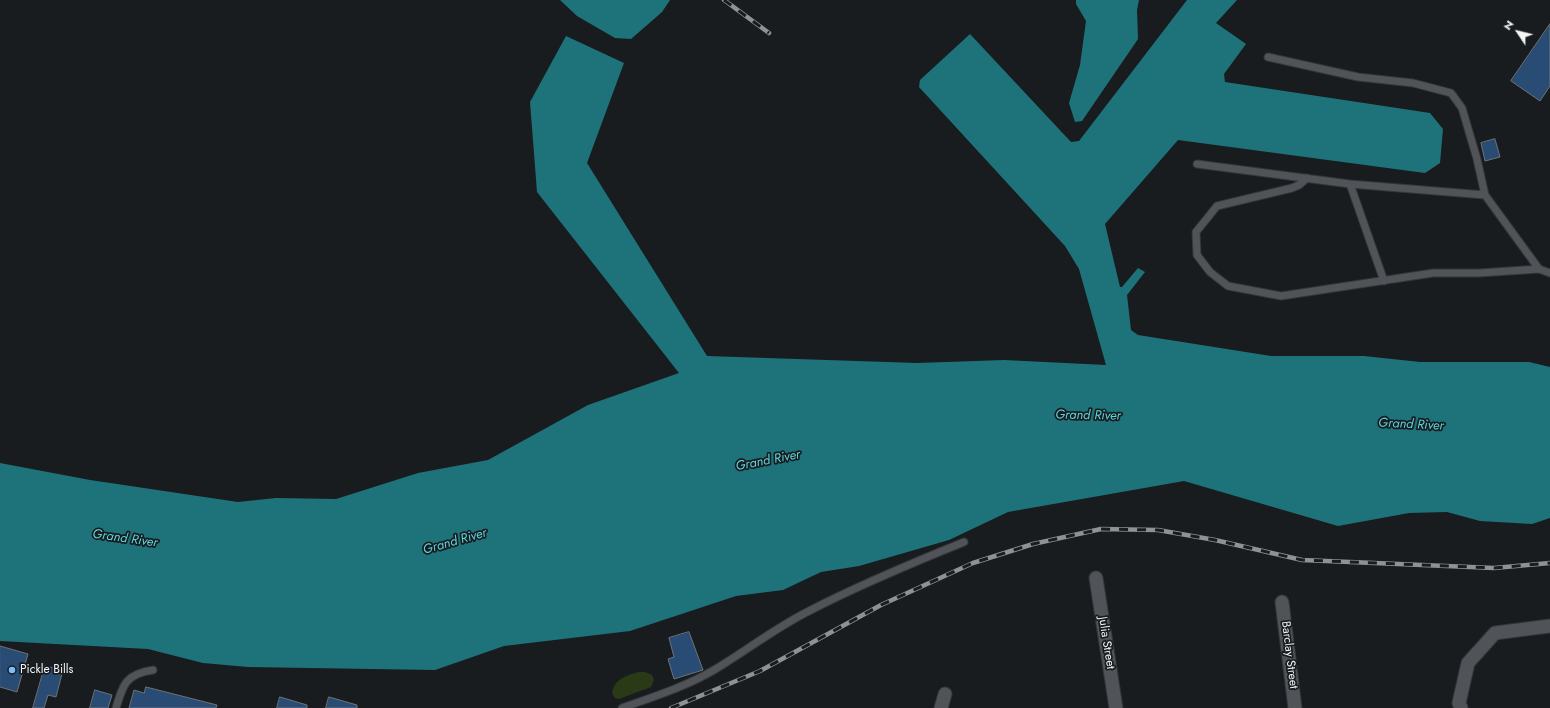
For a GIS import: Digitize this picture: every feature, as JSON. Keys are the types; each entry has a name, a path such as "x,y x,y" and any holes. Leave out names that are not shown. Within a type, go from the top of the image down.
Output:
{"street":[{"name":"Julia Street","path":"1096,578 1116,708"},
{"name":"Barclay Street","path":"1282,602 1295,708"},
{"path":"1461,708 1459,703 1468,663 1495,633 1550,626"},
{"path":"941,708 945,694"}],"lane":[{"path":"1268,57 1358,77 1413,83 1451,93 1462,108 1477,159 1485,195 1539,269"},
{"path":"1197,164 1350,184 1485,195"},
{"path":"1307,178 1299,185 1292,188 1217,206 1196,232 1197,255 1210,272 1228,286 1281,296 1433,273 1480,273 1539,269 1550,273"},
{"path":"1350,184 1384,281"},
{"path":"622,708 682,686 714,670 764,636 809,611 910,564 964,542"},
{"path":"116,708 123,686 129,678 139,672 153,670"}],"green space":[{"path":"639,672 645,672 652,675 654,680 651,687 619,699 615,698 612,693 615,684 626,676"}],"water":[{"path":"560,0 670,0 662,12 631,39 615,38 577,16"},
{"path":"1076,0 1139,0 1137,10 1138,39 1082,121 1075,122 1069,103 1080,65 1086,21 1076,4"},
{"name":"Grand River","path":"1187,0 1237,0 1216,23 1246,44 1224,74 1225,82 1430,113 1443,129 1440,163 1425,173 1178,140 1105,224 1120,287 1122,287 1138,268 1145,272 1127,295 1131,330 1138,335 1271,356 1364,356 1420,362 1529,362 1550,367 1550,518 1532,524 1480,521 1447,512 1409,513 1338,526 1184,481 1008,512 949,540 859,566 821,572 783,590 736,596 630,631 504,646 435,670 248,667 203,663 148,649 0,641 0,463 90,480 238,502 276,498 336,499 418,473 488,460 588,405 679,373 537,192 530,102 566,36 624,63 587,163 707,356 917,363 1004,360 1106,365 1079,269 1065,246 919,87 920,80 970,34 1071,142 1079,141"}],"building":[{"path":"1550,24 1550,86 1540,101 1511,81"},
{"path":"1495,139 1500,157 1485,161 1481,143"},
{"path":"689,632 703,670 674,679 668,659 674,657 669,638"},
{"name":"Pickle Bills","path":"0,646 28,654 17,692 0,687"},
{"path":"45,666 63,670 56,697 48,695 44,708 33,708"},
{"path":"146,687 217,705 216,708 129,708 134,690 144,693"},
{"path":"95,690 112,695 108,708 90,708"},
{"path":"280,697 307,705 307,708 277,708"},
{"path":"329,697 357,705 357,708 326,708"}],"railway":[{"path":"724,0 769,33"},
{"path":"671,708 760,671 881,605 973,563 1033,544 1101,529 1158,530 1215,540 1302,560 1494,568 1550,563"}],"place":[{"name":"Pickle Bills","path":"12,670"}]}
